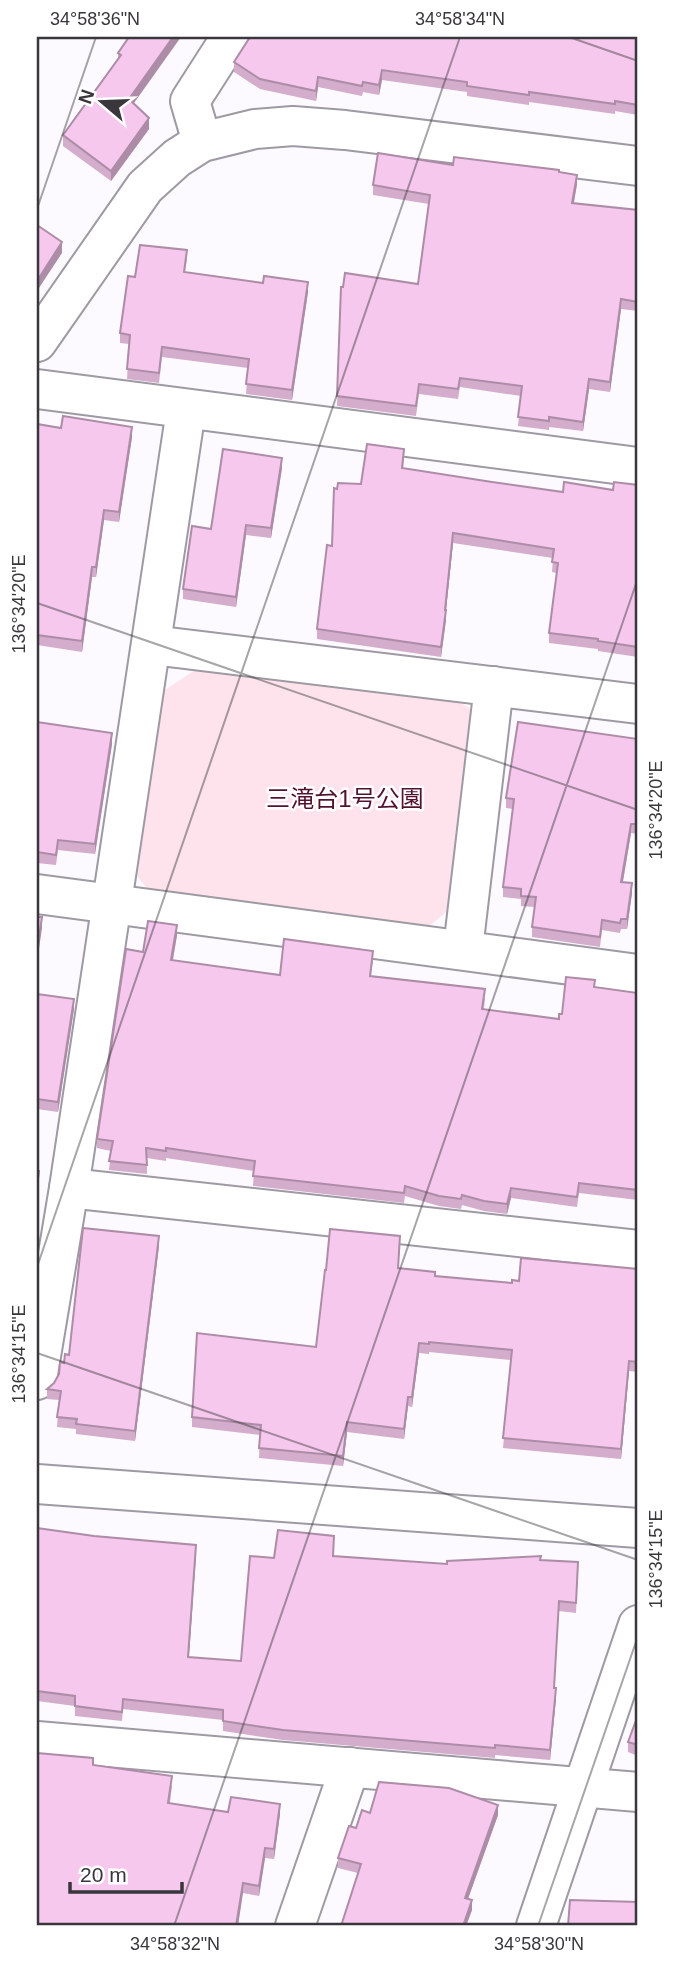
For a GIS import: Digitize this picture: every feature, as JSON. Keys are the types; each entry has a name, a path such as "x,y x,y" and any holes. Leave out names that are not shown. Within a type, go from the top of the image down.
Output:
{"street":[{"path":"202,142 190,101 231,37"},
{"path":"37,342 145,187 177,158 202,142 255,129 293,126 638,166"},
{"path":"37,389 638,467"},
{"path":"37,1380 69,1188 186,410"},
{"path":"152,645 638,704"},
{"path":"463,949 494,686"},
{"path":"37,894 638,974"},
{"path":"69,1188 638,1250"},
{"path":"37,1484 638,1528"},
{"path":"536,1926 638,1625"},
{"path":"37,1741 638,1792"},
{"path":"296,1926 350,1767"}],"green space":[{"name":"三滝台1号公園","path":"201,666 449,695 475,712 451,908 427,928 149,891 134,872 162,692"}],"building":[{"path":"129,37 173,37 129,99 149,118 111,171 63,135 121,55 118,53"},
{"path":"250,37 638,37 638,105 529,92 529,95 467,86 467,82 382,70 379,85 363,82 362,86 318,77 316,91 260,79 234,62"},
{"path":"378,153 453,165 454,157 559,170 577,175 572,203 638,210 638,302 621,299 610,382 589,379 583,422 549,417 549,421 518,417 522,386 460,378 458,389 419,384 416,406 337,396 341,287 345,273 418,284 430,195 373,185"},
{"path":"37,225 62,242 37,281"},
{"path":"140,245 187,250 184,272 263,283 264,276 308,282 292,390 246,384 249,359 162,347 159,373 127,369 130,335 120,333 128,276 135,277"},
{"path":"63,416 132,427 119,512 104,510 96,567 92,567 82,641 37,635 37,424 61,428"},
{"path":"367,444 404,449 402,468 492,482 563,492 564,482 613,490 614,482 638,485 638,647 549,633 558,563 552,562 554,549 453,533 441,647 317,629 327,545 332,546 334,488 337,489 338,483 361,484"},
{"path":"223,449 282,458 271,528 246,525 236,597 183,589 192,526 211,529"},
{"path":"37,722 112,733 95,844 58,840 56,855 37,852"},
{"path":"518,722 638,739 638,824 631,824 621,882 632,883 627,919 621,919 620,923 602,920 600,937 532,927 536,897 521,896 521,889 503,887 514,799 506,798"},
{"path":"37,917 42,917 37,952"},
{"path":"148,921 177,925 171,960 280,975 284,939 373,951 370,976 485,989 482,1009 559,1019 559,1014 562,1014 566,977 595,980 594,987 638,993 638,1190 579,1183 577,1197 511,1188 507,1204 462,1195 461,1199 439,1196 405,1186 404,1193 253,1176 255,1161 166,1148 166,1151 146,1148 147,1165 109,1161 113,1141 97,1139 126,949 143,952"},
{"path":"37,994 74,999 58,1102 37,1099"},
{"path":"83,1228 159,1236 135,1431 76,1424 77,1419 57,1417 61,1391 47,1389 59,1374 60,1362 64,1363 65,1354 69,1355"},
{"path":"330,1229 400,1236 398,1268 435,1272 435,1276 512,1283 512,1280 519,1281 521,1258 638,1269 638,1362 629,1361 621,1449 503,1438 512,1350 429,1342 419,1343 412,1397 408,1397 404,1429 347,1422 343,1456 259,1448 261,1425 192,1417 197,1333 316,1347"},
{"path":"37,1528 196,1545 188,1657 241,1661 250,1556 274,1558 278,1530 334,1536 333,1556 447,1564 447,1561 541,1556 540,1560 578,1562 576,1603 559,1601 556,1688 550,1750 495,1745 495,1748 283,1730 223,1721 223,1710 123,1699 122,1712 75,1706 75,1696 37,1691"},
{"path":"638,1715 638,1745 628,1742"},
{"path":"37,1753 93,1758 93,1765 172,1776 168,1803 228,1812 231,1797 280,1804 274,1849 265,1848 259,1886 243,1883 236,1926 37,1926"},
{"path":"379,1782 449,1788 498,1805 465,1898 472,1900 463,1926 341,1926 361,1864 338,1858 349,1826 356,1828 362,1810 370,1813"},
{"path":"570,1900 638,1902 638,1926 568,1926"}]}
